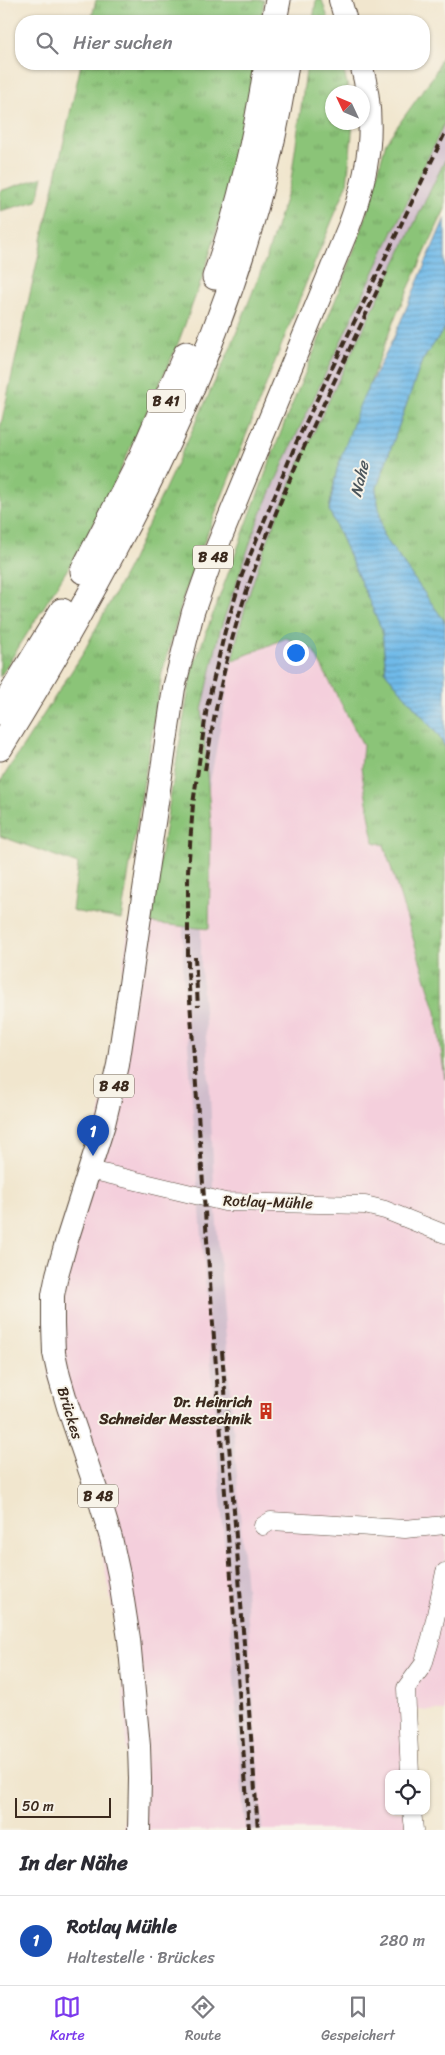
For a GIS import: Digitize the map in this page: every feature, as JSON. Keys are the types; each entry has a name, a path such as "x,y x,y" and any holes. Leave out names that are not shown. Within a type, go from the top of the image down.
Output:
{"highway":[{"path":"275,15 278,0"},
{"path":"293,15 295,0"},
{"name":"B 41","path":"0,712 61,614 105,532 142,456 184,360 223,255 246,172 260,109 266,70"},
{"name":"B 41","path":"0,748 47,671 122,537 159,464 202,364 241,255 262,185 278,116 285,70"}],"main road":[{"path":"340,0 344,15"},
{"name":"Brückes","path":"139,1830 139,1746 129,1639 119,1575 111,1538 68,1407 54,1353 53,1305 56,1282 66,1242 111,1100 118,1065 174,688 193,612 210,564 350,226 364,182 368,159 370,120 362,70"}],"street":[{"name":"Rotlay-Mühle","path":"90,1170 225,1202 365,1205 385,1210 445,1234"},
{"path":"263,1526 271,1521 405,1529 445,1525"},
{"path":"410,1770 406,1688 423,1665 431,1638 445,1572"},
{"path":"412,1815 414,1830"}],"shaded area":[{"path":"445,123 445,160 308,445 254,579 237,636 208,794 201,869 201,967 214,1187 246,1590 262,1830 245,1830 183,975 183,873 202,710 220,630 257,523 293,442"},
{"path":"286,638 313,650 363,745 361,768 436,1012 445,1079 445,1711 410,1710 417,1770 385,1770 385,1815 421,1815 423,1830 124,1830 128,1779 121,1651 94,1513 48,1374 108,1072 129,922 209,929 208,794 232,661"}],"green space":[{"path":"96,0 264,0 262,15 92,15"},
{"path":"316,0 322,0 327,15 314,15"},
{"path":"445,49 445,122 293,442 257,523 220,630 202,710 211,824 209,929 149,923 192,670 284,424 344,279 364,223 386,142 434,75"},
{"path":"80,70 255,70 247,114 226,199 204,273 177,346 106,501 80,549 0,677 0,429"},
{"path":"306,70 344,70 347,85 325,85 325,130 352,130 347,185 304,288 186,588 162,673 121,919 72,911 78,864 0,836 0,782 82,655 129,566 230,349 268,253 291,180"},
{"path":"445,160 445,209 394,320 337,469 329,510 382,630 386,673 438,735 445,747 445,1079 436,1012 384,845 374,842 361,768 363,745 313,650 286,638 232,661 251,587 277,515 341,375"},
{"path":"43,177 37,201 0,211 0,191"},
{"path":"445,328 445,622 383,535 376,490 422,361"}],"water":[{"name":"Nahe","path":"445,218 445,328 422,361 376,490 383,535 445,622 445,747 438,735 386,673 382,630 329,510 337,469 360,404 394,337"}],"railway":[{"path":"249,1830 188,973 188,872 193,804 207,707 225,631 242,575 297,441 445,133"},
{"path":"205,770 224,672 236,624 266,537 298,460 386,272"},
{"path":"195,957 198,1007"},
{"path":"222,1351 258,1830"}],"place":[{"name":"Rotlay Mühle","path":"93,1156"},
{"name":"Dr. Heinrich Schneider Messtechnik","path":"266,1411"}]}
